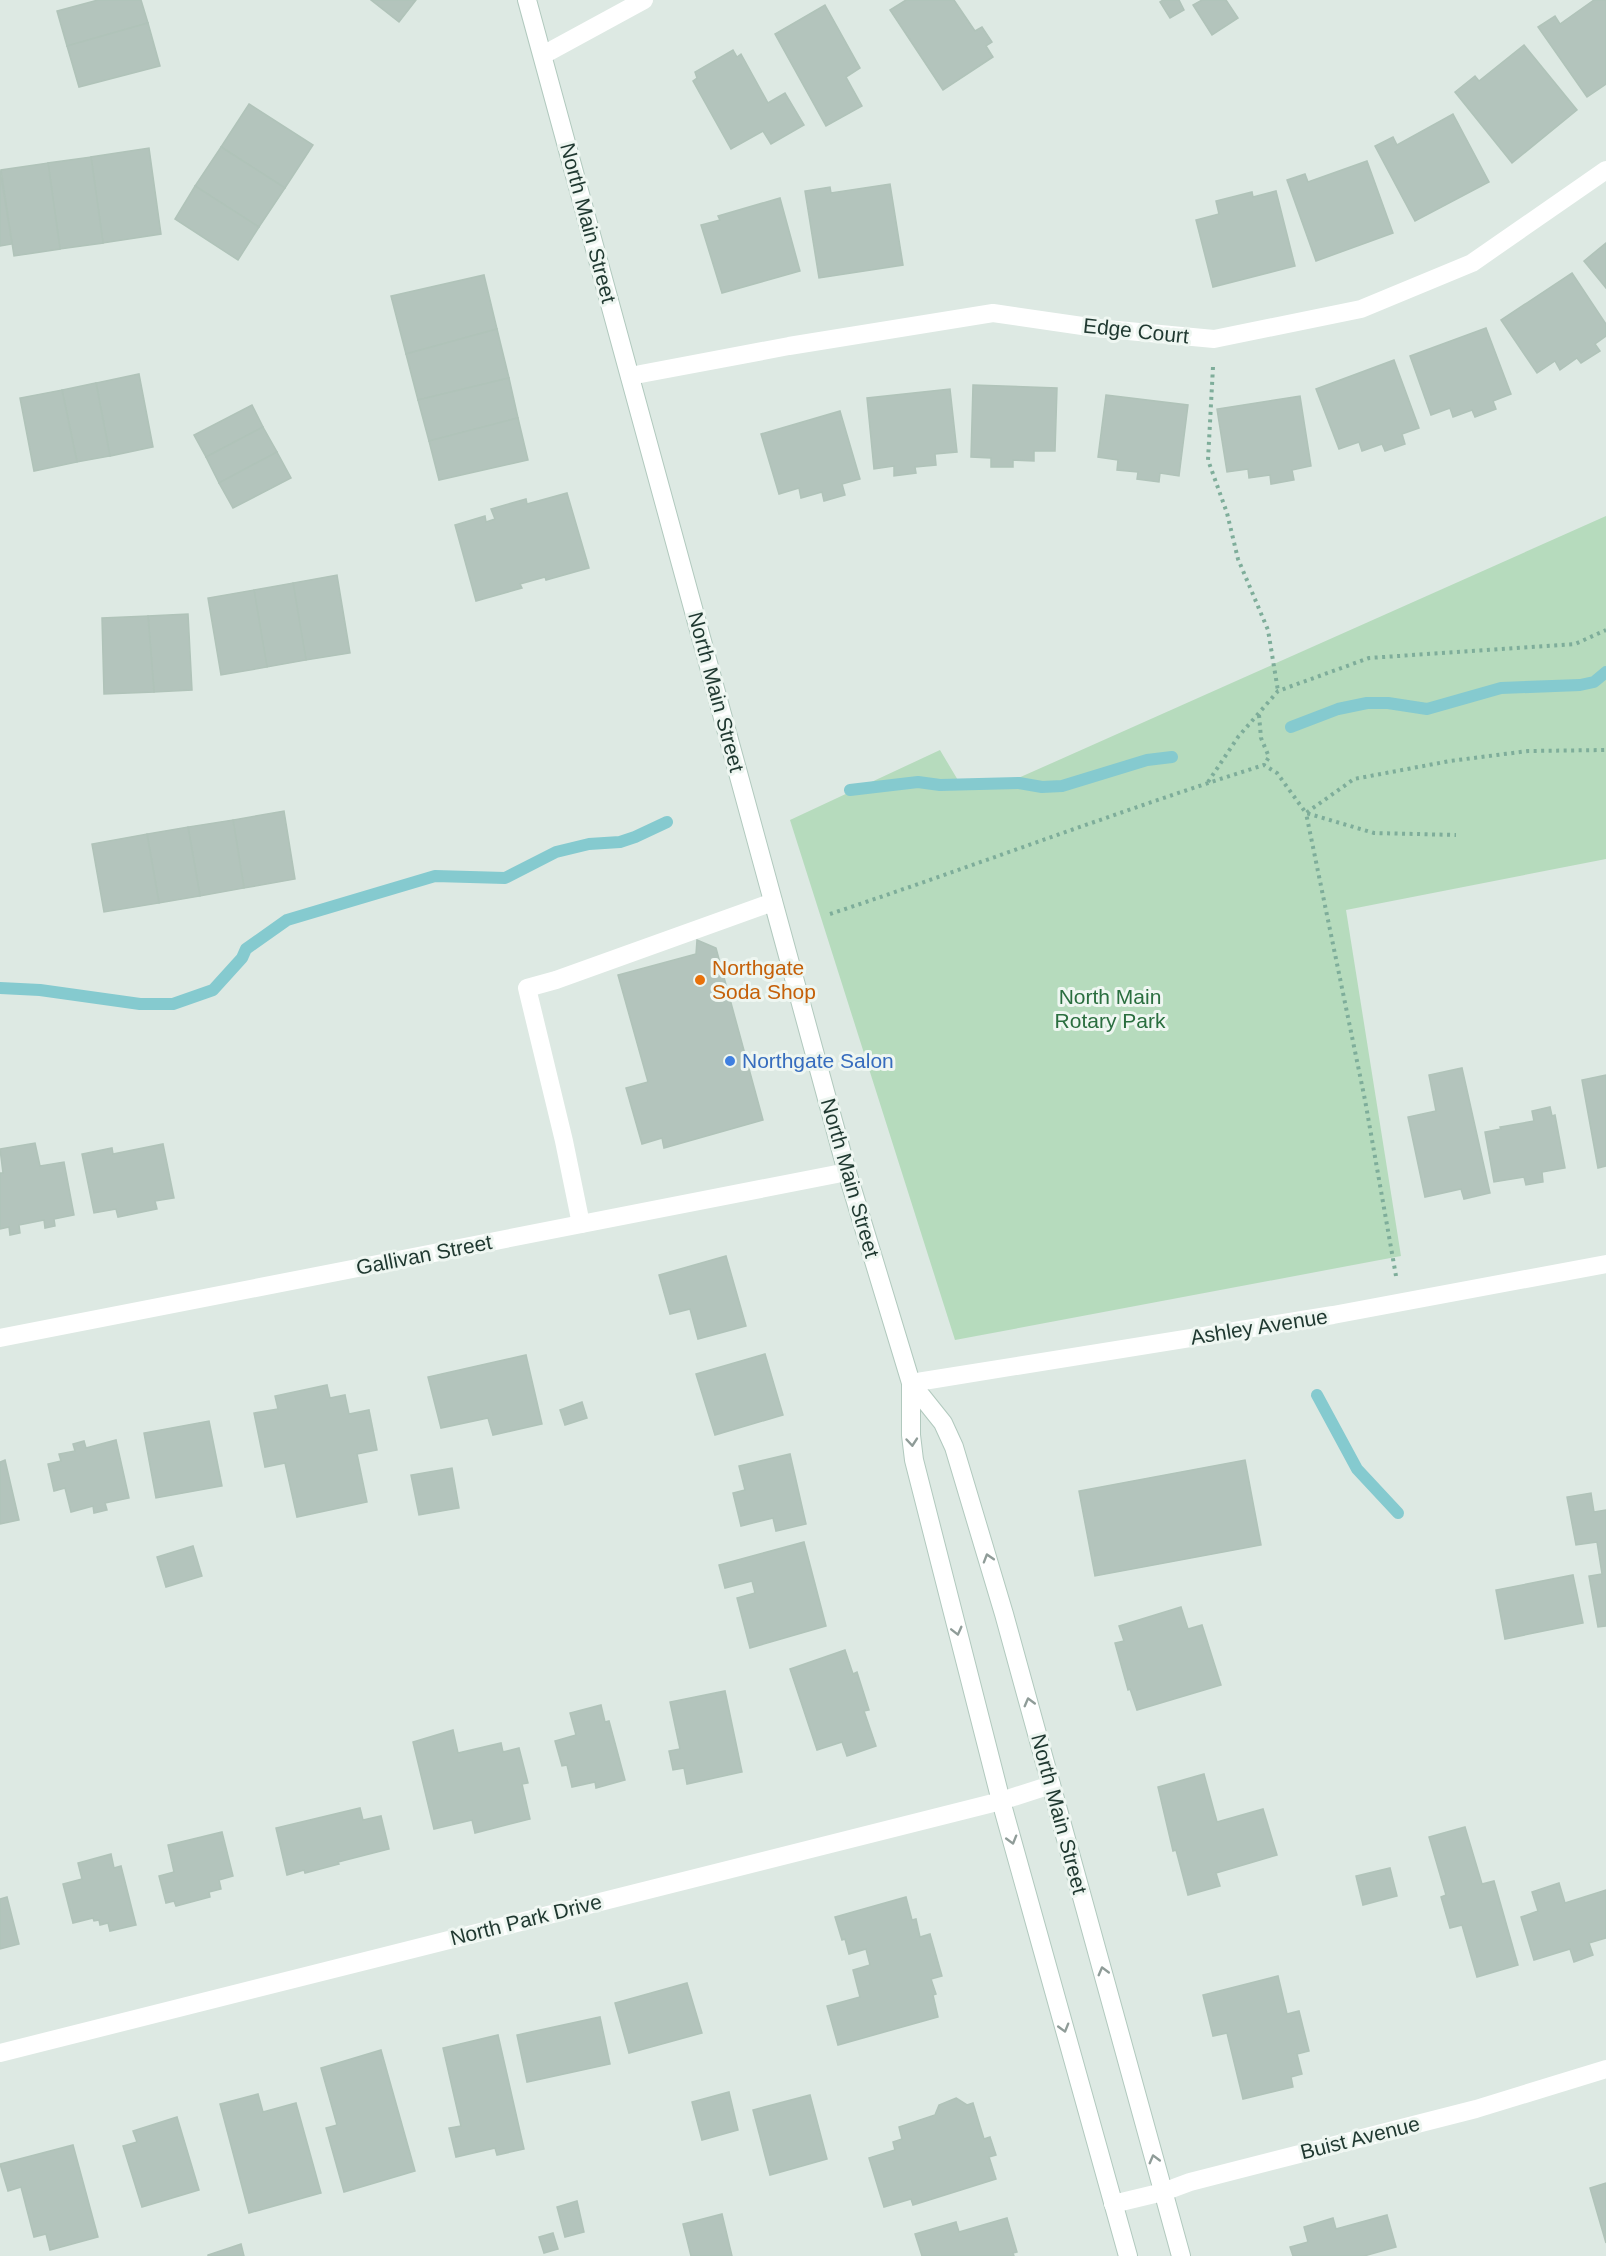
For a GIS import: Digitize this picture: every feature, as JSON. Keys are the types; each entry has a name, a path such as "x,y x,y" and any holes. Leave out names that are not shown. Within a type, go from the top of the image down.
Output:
{"street":[{"name":"North Main Street","path":"527,0 847,1172 911,1383 911,1435 914,1460 1001,1801 1128,2256"},
{"path":"543,56 644,0"},
{"name":"Edge Court","path":"630,376 789,346 993,313 1096,328 1214,339 1361,309 1472,263 1606,170"},
{"path":"581,1224 564,1141 526,988 556,980 773,902"},
{"name":"Gallivan Street","path":"0,1338 847,1172"},
{"name":"Ashley Avenue","path":"911,1383 1321,1317 1606,1264"},
{"name":"North Main Street","path":"911,1383 944,1424 954,1447 1005,1614 1181,2256"},
{"name":"North Park Drive","path":"0,2053 1001,1801 1052,1785"},
{"name":"Buist Avenue","path":"1113,2204 1476,2109 1606,2068"}],"path":[{"path":"1214,339 1208,460 1227,513 1238,559 1268,630 1278,691"},
{"path":"1207,783 1238,737 1278,691 1369,658 1575,644 1606,630"},
{"path":"830,914 1264,765 1269,757 1261,738 1259,715"},
{"path":"1306,813 1354,779 1450,761 1528,751 1606,750"},
{"path":"1264,765 1277,773 1306,813 1365,1100 1401,1302"},
{"path":"1306,813 1374,833 1456,835"}],"green space":[{"name":"North Main Rotary Park","path":"1606,516 1606,859 1346,910 1401,1256 955,1340 790,820 940,750 962,787 1005,784"}],"building":[{"path":"98,0 141,0 148,23 67,46 57,11"},
{"path":"371,0 416,0 399,22"},
{"path":"906,0 954,0 975,31 982,27 992,42 986,46 993,57 943,90 890,10"},
{"path":"1179,0 1184,10 1170,18 1160,2"},
{"path":"1202,0 1226,0 1238,18 1212,35 1193,5"},
{"path":"1594,0 1606,0 1606,84 1587,97 1538,27 1555,16 1560,24"},
{"path":"825,5 860,68 846,77 862,106 826,126 775,34"},
{"path":"148,23 160,66 79,87 67,46"},
{"path":"1524,45 1577,110 1512,163 1455,92 1475,76 1479,81"},
{"path":"733,50 737,57 741,54 768,103 785,93 804,125 771,144 763,131 731,149 693,81 697,78 695,72"},
{"path":"249,104 313,145 285,188 221,147"},
{"path":"1453,114 1489,182 1415,221 1375,146 1393,137 1397,145"},
{"path":"221,147 285,188 259,227 195,186"},
{"path":"149,148 161,234 103,243 91,157"},
{"path":"91,157 103,243 60,249 48,163"},
{"path":"1367,161 1393,233 1316,261 1287,180 1305,174 1308,182"},
{"path":"48,163 60,249 14,256 1,170"},
{"path":"0,170 12,244 0,246"},
{"path":"890,184 903,265 819,278 805,191 830,187 831,193"},
{"path":"195,186 259,227 238,260 175,219"},
{"path":"1276,191 1295,266 1213,287 1196,220 1219,214 1216,201 1252,192 1253,197"},
{"path":"780,198 800,271 722,293 701,225 720,220 718,216"},
{"path":"1606,243 1606,288 1584,261"},
{"path":"1572,273 1606,324 1606,336 1595,344 1600,351 1581,363 1577,358 1560,370 1555,361 1537,373 1501,320"},
{"path":"484,275 497,329 406,354 391,296"},
{"path":"1486,328 1511,394 1493,401 1496,409 1475,417 1472,410 1453,417 1450,408 1431,415 1410,356"},
{"path":"497,329 509,378 418,400 406,354"},
{"path":"1394,360 1419,428 1402,434 1405,444 1385,451 1382,444 1362,451 1359,442 1339,449 1316,389"},
{"path":"139,374 153,447 110,456 96,383"},
{"path":"509,378 518,418 429,441 418,400"},
{"path":"96,383 110,456 77,462 62,390"},
{"path":"973,385 1057,388 1055,451 1034,451 1034,461 1013,460 1013,467 991,467 991,458 971,457"},
{"path":"950,389 957,452 935,454 936,465 915,467 916,473 894,476 894,466 874,469 867,398"},
{"path":"62,390 77,462 34,471 20,398"},
{"path":"1106,395 1188,405 1179,476 1160,473 1159,482 1137,479 1138,472 1117,470 1118,460 1098,457"},
{"path":"1300,396 1311,466 1292,470 1294,480 1271,484 1270,475 1249,478 1248,469 1227,472 1217,409"},
{"path":"252,405 263,427 206,457 194,435"},
{"path":"840,411 860,479 842,484 845,495 824,501 822,492 801,498 799,488 779,494 761,434"},
{"path":"518,418 528,460 439,480 429,441"},
{"path":"263,427 277,452 219,483 206,457"},
{"path":"277,452 291,478 233,508 219,483"},
{"path":"567,493 589,568 546,580 545,577 520,584 522,588 476,601 455,525 485,516 486,522 495,519 491,509 526,499 527,504"},
{"path":"337,575 350,653 306,660 293,583"},
{"path":"293,583 306,660 267,667 254,590"},
{"path":"254,590 267,667 221,675 208,598"},
{"path":"188,614 192,690 154,692 148,616"},
{"path":"148,616 154,692 104,694 102,618"},
{"path":"284,811 295,879 244,888 233,820"},
{"path":"233,820 244,888 200,896 188,827"},
{"path":"188,827 200,896 159,903 147,834"},
{"path":"147,834 159,903 104,912 92,844"},
{"path":"697,940 716,948 763,1120 664,1148 662,1138 642,1144 626,1088 648,1082 618,975 696,954"},
{"path":"1462,1068 1490,1193 1464,1199 1461,1189 1425,1197 1408,1117 1436,1111 1429,1075"},
{"path":"1606,1075 1606,1166 1598,1168 1582,1080"},
{"path":"1550,1107 1552,1116 1555,1115 1565,1168 1542,1172 1543,1182 1526,1185 1524,1177 1494,1182 1485,1132 1534,1121 1532,1111"},
{"path":"35,1143 40,1166 64,1162 74,1215 54,1219 55,1226 45,1228 44,1220 19,1225 20,1233 10,1235 9,1227 0,1229 0,1173 3,1173 0,1149"},
{"path":"163,1144 174,1198 155,1201 157,1209 118,1217 116,1209 94,1213 82,1154 112,1148 113,1154"},
{"path":"726,1256 746,1326 698,1339 690,1309 670,1314 659,1275"},
{"path":"765,1354 783,1415 715,1435 696,1374"},
{"path":"526,1355 542,1424 493,1435 488,1418 441,1428 428,1377"},
{"path":"327,1385 330,1398 345,1395 349,1414 369,1410 377,1450 357,1454 367,1502 297,1517 285,1463 265,1467 254,1413 278,1409 275,1396"},
{"path":"582,1402 587,1418 565,1425 560,1410"},
{"path":"209,1421 222,1486 156,1498 144,1433"},
{"path":"116,1440 129,1498 105,1503 107,1510 94,1513 93,1506 71,1512 65,1488 54,1491 48,1464 61,1461 59,1454 75,1451 73,1444 84,1441 86,1448"},
{"path":"790,1454 806,1524 776,1531 773,1518 741,1526 733,1493 745,1490 739,1466"},
{"path":"5,1460 19,1520 0,1524 0,1462"},
{"path":"1245,1460 1261,1545 1095,1576 1079,1491"},
{"path":"452,1468 459,1508 419,1515 411,1475"},
{"path":"1591,1493 1594,1512 1606,1510 1606,1626 1598,1627 1589,1576 1602,1574 1597,1542 1576,1545 1567,1497"},
{"path":"804,1542 826,1626 750,1648 737,1598 755,1593 752,1581 725,1588 719,1565"},
{"path":"193,1546 202,1576 166,1587 157,1557"},
{"path":"1573,1575 1583,1623 1505,1639 1496,1590"},
{"path":"1181,1607 1188,1629 1202,1625 1221,1685 1137,1710 1130,1689 1128,1690 1115,1643 1124,1641 1119,1626"},
{"path":"845,1650 853,1674 857,1672 869,1710 864,1711 876,1746 847,1756 842,1742 817,1750 790,1669"},
{"path":"725,1691 742,1772 687,1784 684,1768 673,1770 669,1751 680,1749 670,1702"},
{"path":"601,1705 605,1722 609,1721 625,1780 596,1788 595,1782 572,1787 567,1765 562,1766 555,1741 576,1735 570,1713"},
{"path":"453,1730 458,1753 501,1743 503,1752 519,1748 528,1783 522,1784 530,1819 475,1833 472,1820 434,1829 413,1742"},
{"path":"1204,1774 1217,1822 1263,1809 1277,1855 1216,1873 1220,1886 1188,1895 1176,1850 1173,1851 1158,1787"},
{"path":"360,1808 363,1820 381,1816 389,1849 305,1873 304,1870 287,1875 276,1828"},
{"path":"1465,1827 1482,1884 1494,1881 1518,1965 1477,1977 1462,1925 1450,1928 1441,1897 1446,1895 1429,1837"},
{"path":"222,1832 233,1876 219,1880 221,1889 209,1892 210,1897 176,1906 174,1901 166,1903 159,1876 174,1872 168,1845"},
{"path":"111,1854 114,1868 121,1866 136,1925 110,1931 108,1923 100,1925 99,1920 94,1921 93,1918 73,1923 63,1884 82,1879 78,1863"},
{"path":"1390,1868 1397,1896 1363,1905 1356,1876"},
{"path":"1559,1883 1565,1903 1606,1890 1606,1938 1589,1943 1593,1955 1574,1962 1570,1949 1534,1960 1521,1917 1538,1911 1532,1892"},
{"path":"7,1897 19,1944 0,1949 0,1899"},
{"path":"906,1897 912,1920 916,1919 920,1937 930,1934 942,1976 931,1979 936,1994 933,1995 938,2017 838,2045 827,2006 860,1997 853,1970 870,1965 866,1949 849,1954 835,1917"},
{"path":"1278,1976 1287,2014 1299,2011 1309,2051 1297,2054 1302,2074 1291,2077 1293,2087 1243,2099 1227,2033 1213,2036 1203,1995"},
{"path":"687,1983 702,2033 629,2053 615,2003"},
{"path":"600,2017 610,2064 527,2082 517,2035"},
{"path":"498,2035 524,2149 497,2155 495,2148 456,2157 449,2128 461,2126 443,2048"},
{"path":"381,2050 415,2171 344,2192 326,2128 337,2125 321,2068"},
{"path":"729,2092 738,2130 702,2140 692,2102"},
{"path":"258,2094 263,2112 296,2103 321,2193 249,2213 220,2104"},
{"path":"810,2095 827,2159 770,2175 753,2110"},
{"path":"956,2098 967,2105 973,2103 984,2139 990,2137 996,2155 989,2157 996,2179 913,2205 911,2199 884,2207 869,2158 895,2150 893,2142 902,2139 899,2127 935,2115 939,2105"},
{"path":"177,2117 199,2190 142,2207 123,2146 137,2142 133,2131"},
{"path":"73,2145 98,2237 50,2250 46,2234 34,2237 21,2187 8,2191 0,2164"},
{"path":"1606,2183 1606,2243 1590,2188"},
{"path":"577,2201 584,2232 565,2237 557,2207"},
{"path":"722,2214 732,2256 691,2256 683,2224"},
{"path":"1387,2215 1396,2247 1364,2256 1293,2256 1290,2247 1308,2242 1304,2227 1333,2218 1336,2229"},
{"path":"1007,2218 1017,2252 1013,2253 1014,2256 922,2256 915,2234 956,2222 959,2232"},
{"path":"553,2233 558,2249 544,2253 539,2237"},
{"path":"241,2244 244,2256 208,2256 208,2255"}],"waterway":[{"path":"1291,727 1338,709 1367,703 1388,703 1427,709 1501,688 1580,685 1594,682 1606,672"},
{"path":"850,790 918,782 940,785 1019,783 1042,787 1062,786 1147,760 1172,757"},
{"path":"0,988 40,990 140,1004 173,1004 213,990 242,958 246,949 287,920 435,876 505,878 556,852 589,844 620,842 667,822"},
{"path":"1317,1395 1357,1469 1398,1513"}],"place":[{"name":"Northgate Soda Shop","path":"700,980"},
{"name":"Northgate Salon","path":"730,1061"}]}
